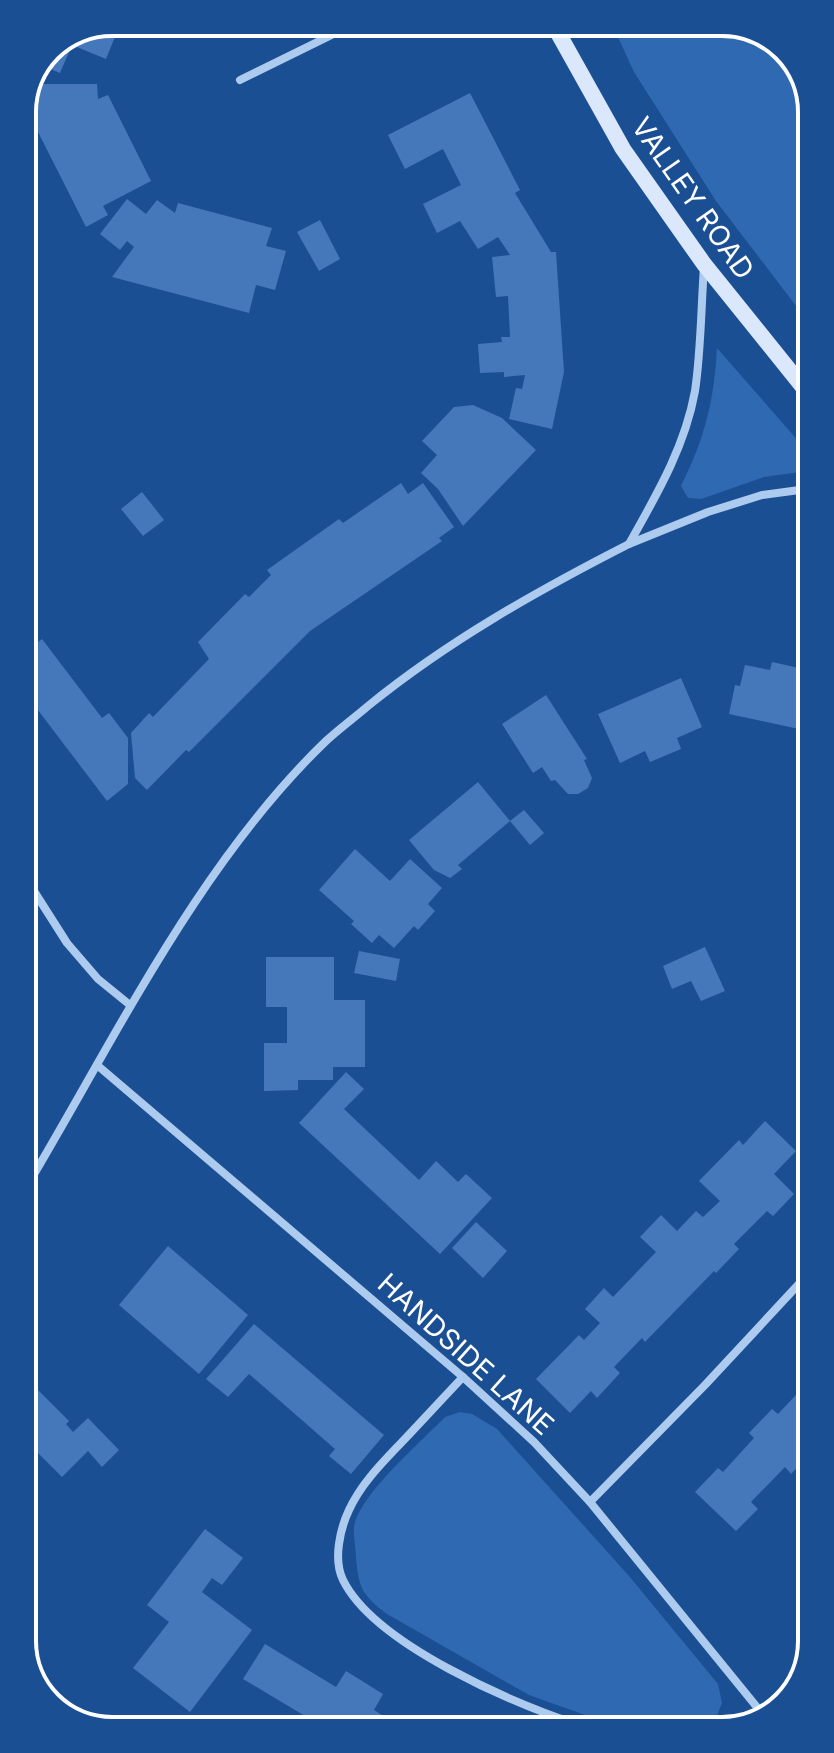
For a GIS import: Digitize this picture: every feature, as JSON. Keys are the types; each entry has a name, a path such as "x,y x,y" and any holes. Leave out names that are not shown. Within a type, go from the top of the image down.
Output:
{"main road":[{"name":"VALLEY ROAD","path":"560,36 623,149 704,264 798,381"}],"street":[{"path":"240,80 330,36"},
{"path":"629,544 663,485 695,392 704,264"},
{"path":"36,1170 130,1005 196,903 255,820 326,741 398,682 495,616 629,544 708,512 762,495 798,490"},
{"path":"36,894 67,943 98,979 130,1005"},
{"name":"HANDSIDE LANE","path":"97,1065 463,1377 534,1442 590,1502 757,1708"},
{"path":"590,1502 798,1285"},
{"path":"463,1377 363,1485 347,1512 338,1547 341,1578 361,1607 387,1630 456,1672 518,1703 557,1717"}],"shaded area":[{"path":"617,36 737,37 768,52 788,74 797,97 798,112 798,309 716,201 634,72"},
{"path":"717,348 798,441 798,472 764,477 701,499 688,498 681,486 707,419"},
{"path":"460,1412 472,1414 497,1429 629,1576 718,1684 722,1703 716,1717 591,1717 529,1695 387,1614 372,1602 359,1577 354,1535 358,1514 379,1485 445,1417"}],"building":[{"path":"115,36 106,59 74,46 88,40"},
{"path":"70,49 60,73 50,69"},
{"path":"42,84 97,84 98,99 108,95 151,181 103,206 108,215 86,227 36,128 36,107"},
{"path":"470,93 520,190 515,193 551,252 556,252 564,372 552,429 509,419 516,388 522,389 525,375 504,377 504,372 480,373 478,344 502,342 501,337 510,337 508,296 496,297 492,257 510,255 498,237 478,249 460,221 437,233 423,204 461,185 443,149 405,169 388,135"},
{"path":"127,199 146,214 157,200 175,213 178,203 272,228 266,246 286,251 275,290 256,285 249,313 112,277 134,247 127,241 120,250 100,234"},
{"path":"320,220 340,259 319,271 297,232"},
{"path":"473,405 502,418 536,450 463,526 438,489 421,473 437,455 422,441 454,407"},
{"path":"401,483 408,494 423,483 454,527 439,538 442,541 310,631 147,790 135,778 131,733 149,713 153,717 209,659 198,642 245,594 249,597 271,575 267,570 339,519 343,523"},
{"path":"142,492 164,520 143,536 121,509"},
{"path":"42,639 102,718 109,713 128,738 128,784 107,801 36,707 36,643"},
{"path":"772,662 798,668 798,729 729,714 735,685 740,686 745,665 770,670"},
{"path":"681,678 702,727 677,738 681,749 650,762 645,751 620,763 598,714"},
{"path":"546,695 587,759 584,760 592,778 588,788 578,794 568,794 555,780 551,781 542,767 533,773 502,724"},
{"path":"478,782 510,821 458,865 462,869 450,878 434,870 409,840"},
{"path":"524,810 544,833 530,845 510,821"},
{"path":"355,849 390,881 410,859 442,888 428,904 435,911 418,930 414,926 394,948 379,935 372,943 351,924 354,921 319,890"},
{"path":"705,947 725,991 701,1001 691,981 672,989 663,966"},
{"path":"359,951 400,959 396,981 354,973"},
{"path":"266,957 334,957 334,1000 365,1000 365,1067 333,1067 333,1080 298,1080 298,1090 264,1091 264,1043 287,1043 287,1007 266,1007"},
{"path":"346,1072 364,1089 344,1109 419,1180 436,1161 458,1182 466,1174 492,1198 440,1254 299,1123"},
{"path":"765,1121 796,1151 774,1174 794,1194 773,1216 767,1211 734,1244 739,1249 716,1273 714,1271 645,1342 642,1338 614,1367 620,1373 597,1398 591,1391 570,1413 536,1379 579,1335 584,1340 600,1323 585,1309 604,1288 613,1297 656,1252 640,1237 661,1215 677,1231 696,1211 703,1217 720,1201 699,1181 739,1140 743,1145"},
{"path":"476,1222 507,1251 483,1278 452,1248"},
{"path":"168,1246 248,1315 199,1374 119,1305"},
{"path":"254,1324 384,1435 351,1474 329,1456 335,1449 249,1374 228,1397 206,1379"},
{"path":"36,1388 69,1421 66,1424 73,1432 88,1418 119,1450 102,1467 88,1451 62,1477 37,1452"},
{"path":"798,1393 798,1467 791,1474 785,1467 751,1502 758,1509 736,1531 695,1492 718,1468 723,1472 754,1438 749,1433 772,1409 778,1414"},
{"path":"205,1529 243,1558 222,1585 212,1578 202,1592 252,1630 190,1712 133,1668 169,1622 147,1605"},
{"path":"265,1644 336,1687 346,1671 383,1694 374,1710 385,1717 307,1717 243,1679"}]}
